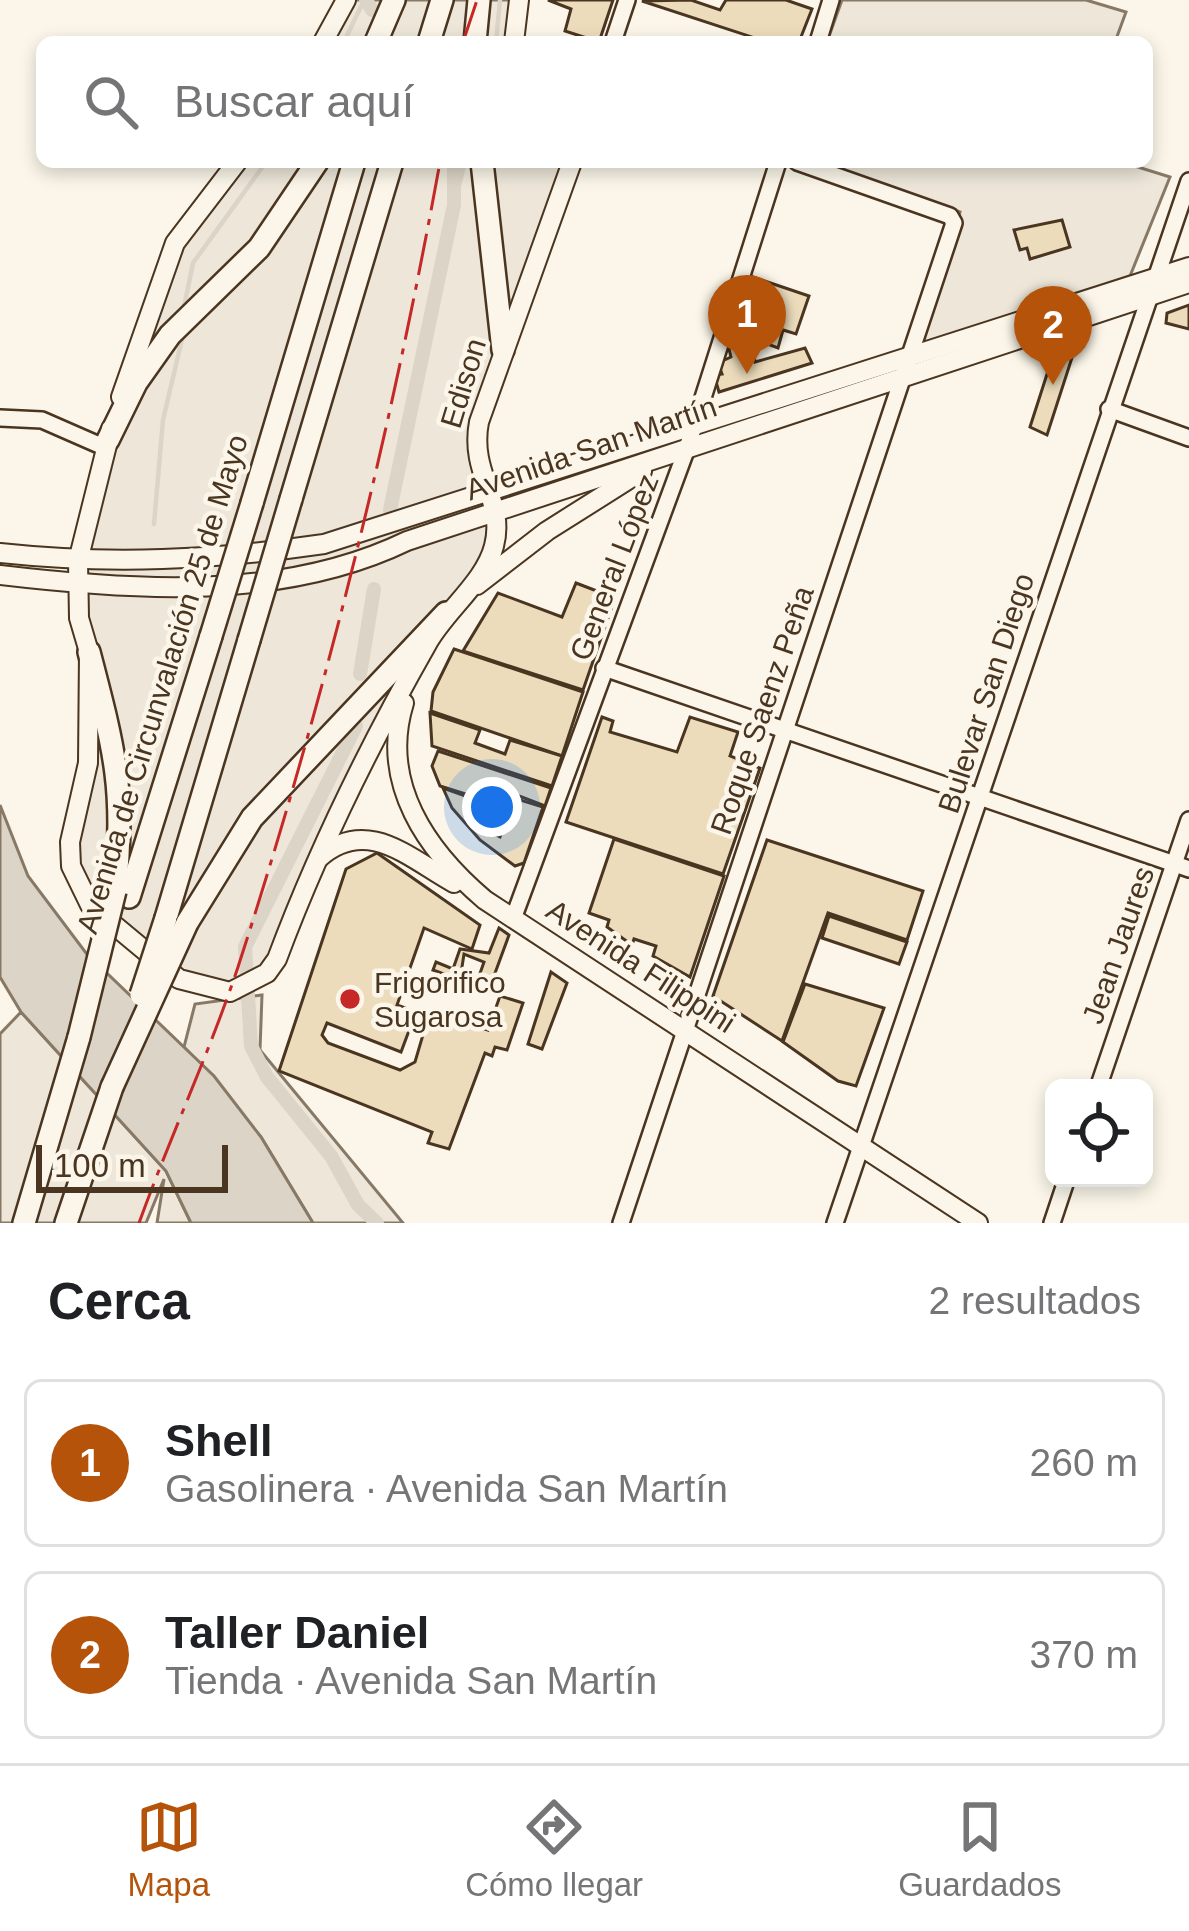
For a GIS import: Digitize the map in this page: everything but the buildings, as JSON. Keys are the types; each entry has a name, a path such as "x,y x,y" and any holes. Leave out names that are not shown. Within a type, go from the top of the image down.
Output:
{"highway":[{"path":"431,36 442,0"},
{"path":"476,36 479,0"},
{"path":"379,36 397,5"},
{"path":"392,36 397,5"},
{"path":"107,444 136,383 170,335 260,248 312,168"},
{"name":"Avenida de Circunvalación 25 de Mayo","path":"122,894 212,636 352,168"},
{"path":"66,1223 176,921 249,640 390,168"},
{"path":"483,168 503,350"},
{"path":"176,921 252,818 453,606"},
{"path":"24,1223 122,894 119,764 88,652"}],"main road":[{"path":"326,36 346,0"},
{"path":"515,36 519,0"},
{"path":"232,168 175,243 148,308 107,444 76,584 88,652 88,763 70,842 77,889 179,979 230,992 267,973 343,797 453,606 493,553 495,513"},
{"name":"Edison","path":"495,513 473,450 503,350 570,168"},
{"name":"Avenida San Martín","path":"0,575 76,584 204,586 302,576 363,562 407,541 659,459 907,368 1155,286 1189,267"},
{"name":"Avenida San Martín","path":"1155,286 1189,283"},
{"name":"Avenida San Martín","path":"0,553 78,561 186,562 324,544 693,427 907,368"},
{"path":"453,606 547,531 608,497 659,459"},
{"name":"Avenida Filippini","path":"412,676 400,715 398,758 405,799 450,870 484,900 978,1223"},
{"path":"309,872 333,845 371,838 484,900"}],"street":[{"path":"616,36 627,0"},
{"path":"820,36 832,0"},
{"name":"General López","path":"514,919 687,448 776,168"},
{"name":"Roque Saenz Peña","path":"621,1223 954,223 950,217 814,168"},
{"name":"Bulevar San Diego","path":"836,1223 1189,181"},
{"path":"1109,409 1189,438"},
{"path":"0,418 42,420 107,444"},
{"path":"604,668 1181,867"},
{"name":"Jean Jaures","path":"1101,1079 1181,867 1189,820"},
{"path":"1052,1223 1064,1187"}],"shaded area":[{"path":"346,0 519,0 515,36 326,36"},
{"path":"842,0 1086,0 1126,12 1117,36 829,36"},
{"path":"232,168 570,168 479,422 493,553 446,613 267,973 205,989 90,905 71,866 88,763 78,561 175,243"},
{"path":"839,168 1141,168 1170,177 1130,276 920,348 960,212"},
{"path":"0,805 28,876 86,953 214,1076 261,1137 313,1223 191,1223 166,1171 21,1012 0,977"},
{"path":"262,995 260,1050 403,1223 313,1223 261,1137 184,1047 195,1004"},
{"path":"21,1012 166,1171 191,1223 157,1223 164,1179 146,1223 0,1223 0,1034"}],"waterway":[{"path":"347,36 364,0"},
{"path":"366,0 372,10"},
{"path":"497,36 500,0"},
{"path":"183,312 193,263 262,168"},
{"path":"390,510 454,205 454,168"},
{"path":"454,205 463,168"},
{"path":"154,524 163,420 183,335"},
{"path":"360,674 374,589"},
{"path":"356,726 245,947 251,1046 267,1077 331,1156 358,1205 377,1223"}],"power":[{"path":"465,36 477,0"},
{"path":"139,1223 227,999 299,769 377,467 439,168"}],"place":[{"name":"Shell","path":"747,374"},
{"name":"Taller Daniel","path":"1053,385"},
{"name":"Frigorifico Sugarosa","path":"350,999"}]}
